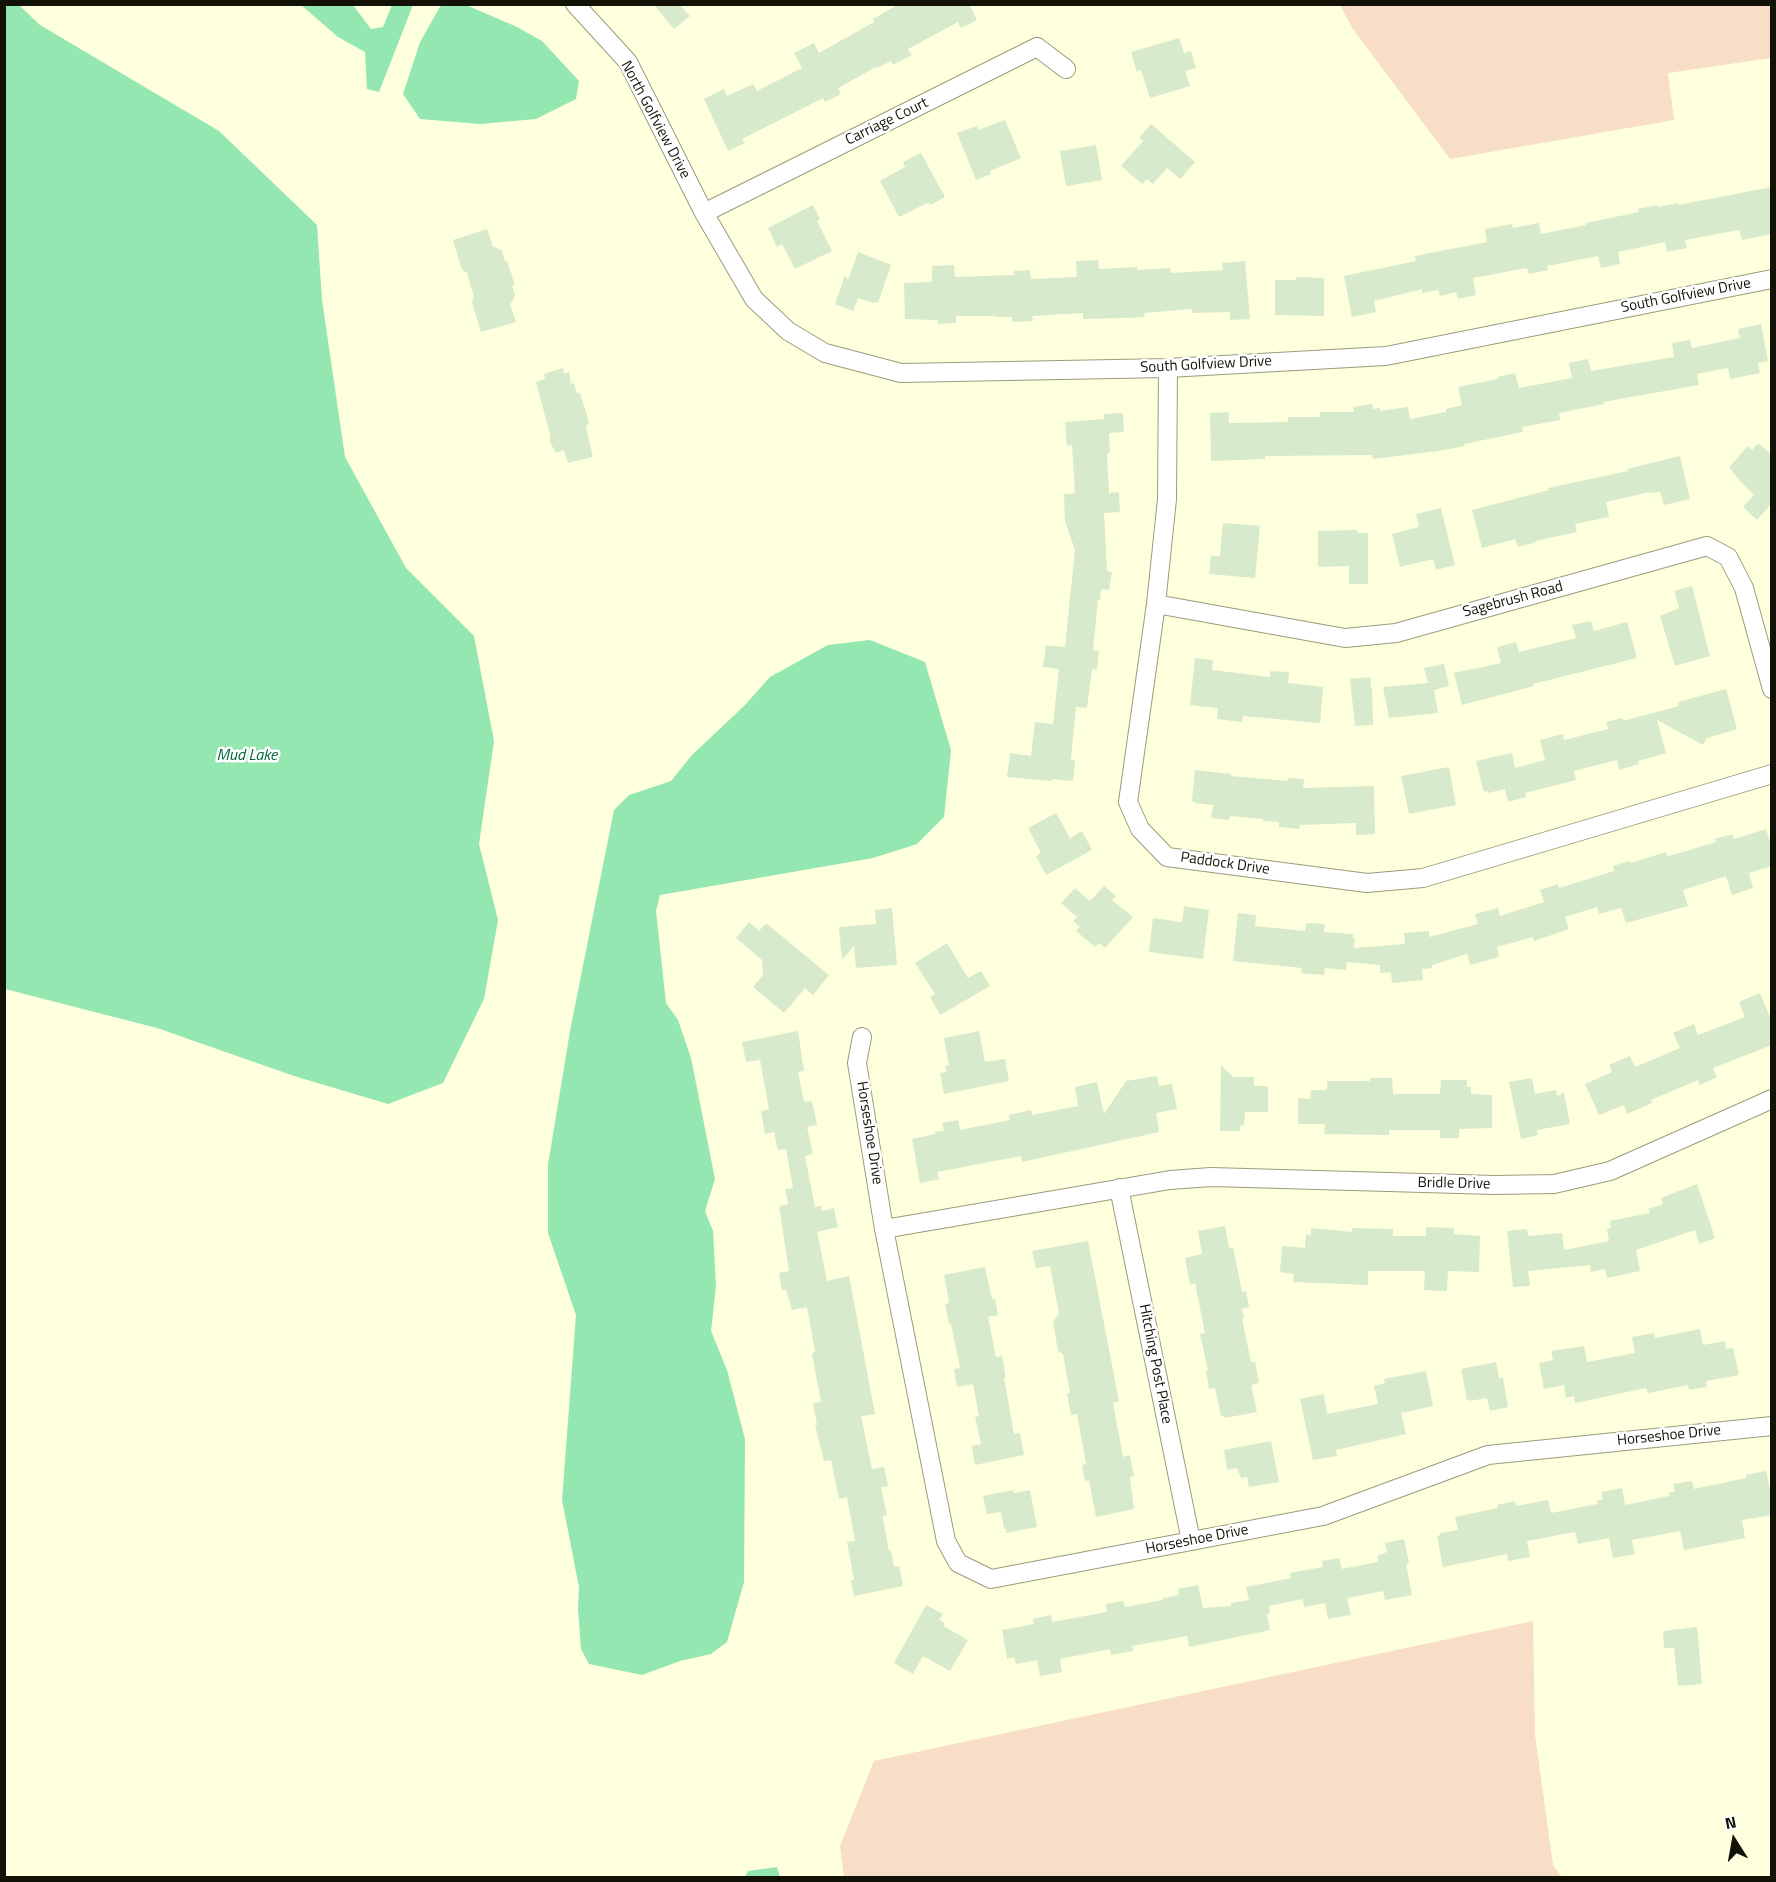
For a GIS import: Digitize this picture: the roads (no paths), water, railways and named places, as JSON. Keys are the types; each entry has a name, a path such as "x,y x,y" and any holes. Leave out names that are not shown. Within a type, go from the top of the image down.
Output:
{"street":[{"name":"North Golfview Drive","path":"576,4 628,62 704,213"},
{"name":"Carriage Court","path":"704,213 1037,47 1066,69"},
{"name":"South Golfview Drive","path":"704,213 754,299 788,332 825,353 901,373 1168,368 1386,356 1772,279"},
{"name":"Paddock Drive","path":"1168,368 1167,499 1156,604 1128,802 1140,829 1167,856 1366,883 1423,878 1772,774"},
{"name":"Sagebrush Road","path":"1156,604 1345,638 1396,633 1707,546 1728,557 1744,588 1772,689"},
{"name":"Horseshoe Drive","path":"861,1037 857,1063 884,1229 946,1541 958,1563 991,1579 1323,1516 1488,1455 1772,1426"},
{"name":"Bridle Drive","path":"1119,1188 1170,1180 1211,1177 1494,1185 1554,1184 1610,1172 1772,1099"},
{"path":"884,1229 1119,1188"},
{"name":"Hitching Post Place","path":"1119,1188 1191,1541"}],"water":[{"name":"Mud Lake","path":"4,5 19,5 40,25 219,131 317,225 322,300 345,457 406,568 474,636 494,741 479,844 498,920 484,999 443,1083 388,1104 294,1076 157,1028 5,989"},
{"path":"301,5 353,5 371,29 383,27 392,5 413,5 379,92 367,89 365,52 338,37"},
{"path":"441,5 466,5 517,27 542,41 579,81 576,99 536,119 480,124 420,119 403,94 420,42"},
{"path":"870,640 925,662 951,750 944,817 917,844 873,858 660,895 656,911 666,1003 678,1020 691,1058 715,1179 705,1211 713,1231 716,1286 711,1331 727,1370 745,1439 744,1582 727,1642 711,1654 680,1661 642,1675 589,1664 581,1649 579,1587 562,1500 576,1315 548,1233 548,1165 570,1031 614,810 629,795 671,781 692,755 744,706 770,677 828,645"},
{"path":"777,1867 780,1877 745,1877 748,1871"}]}
